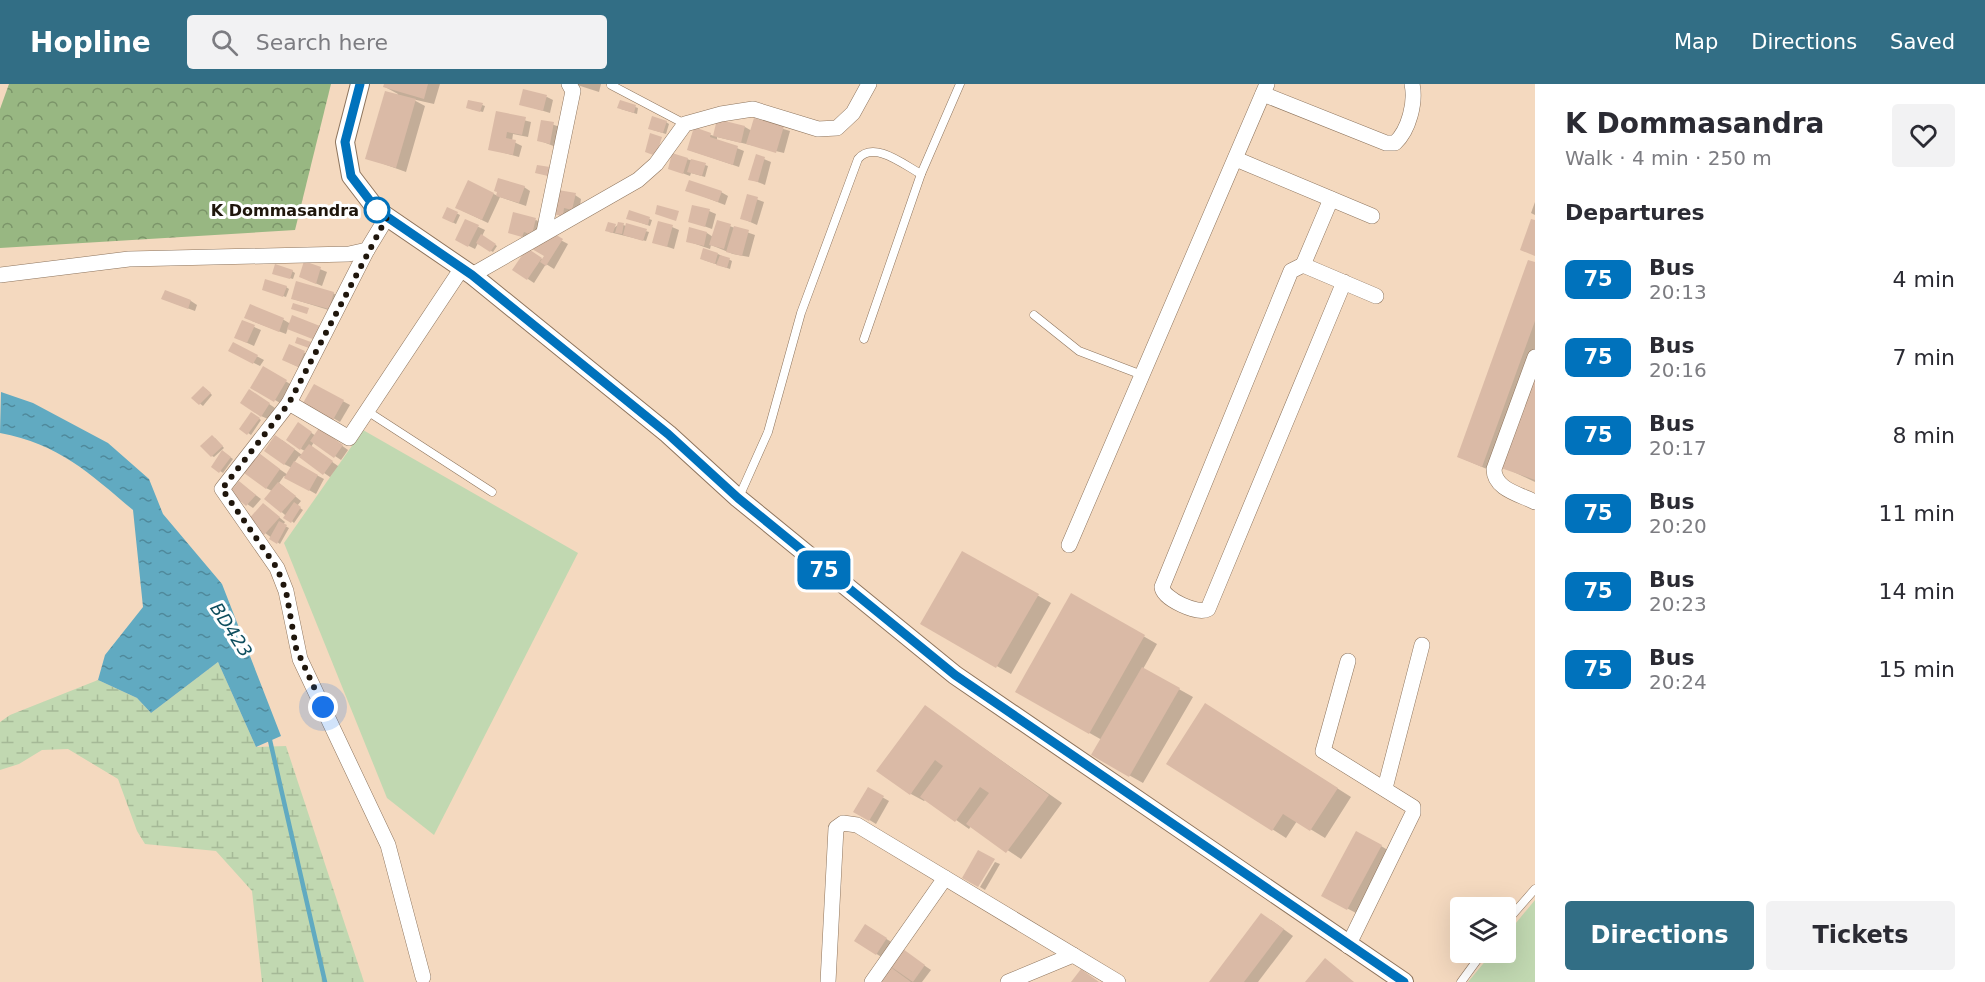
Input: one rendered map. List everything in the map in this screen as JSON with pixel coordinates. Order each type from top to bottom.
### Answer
[{"type":"street","points":[[360,84],[345,142],[351,176],[377,210],[467,272],[668,434],[738,498],[955,675],[1348,946],[1404,982]]},
{"type":"street","points":[[544,232],[573,91],[569,84]]},
{"type":"street","points":[[289,403],[349,438],[467,272],[638,180],[656,164],[685,124],[721,114],[753,109],[818,129],[837,128],[853,113],[869,84]]},
{"type":"street","points":[[1069,545],[1265,89],[1386,143],[1395,143],[1406,124],[1415,98],[1412,84]]},
{"type":"street","points":[[1236,159],[1372,216]]},
{"type":"street","points":[[1330,199],[1303,265],[1291,271],[1161,587],[1167,597],[1200,612],[1208,609],[1344,282]]},
{"type":"street","points":[[387,217],[367,250],[289,403],[222,489],[277,568],[286,591],[300,659],[388,845],[423,977]]},
{"type":"street","points":[[0,275],[129,260],[350,254],[367,250]]},
{"type":"street","points":[[1303,265],[1376,296]]},
{"type":"street","points":[[1535,357],[1494,469],[1494,477],[1500,485],[1535,502]]},
{"type":"street","points":[[1385,788],[1422,645]]},
{"type":"street","points":[[1348,661],[1323,751],[1413,807],[1413,813],[1348,946]]},
{"type":"street","points":[[828,982],[836,828],[850,823],[857,825],[1118,982]]},
{"type":"street","points":[[872,982],[945,878]]},
{"type":"street","points":[[1008,982],[1072,955]]},
{"type":"lane","points":[[864,339],[921,174],[960,84]]},
{"type":"lane","points":[[611,85],[685,124]]},
{"type":"lane","points":[[738,498],[768,432],[801,313],[858,159],[866,152],[876,151],[921,174]]},
{"type":"lane","points":[[1034,315],[1079,351],[1142,375]]},
{"type":"lane","points":[[367,411],[492,492]]},
{"type":"lane","points":[[1516,911],[1535,890]]},
{"type":"lane","points":[[1461,982],[1475,963]]},
{"type":"green space","points":[[9,84],[331,84],[295,230],[0,248],[0,109]]},
{"type":"green space","points":[[363,430],[578,553],[434,835],[387,798],[284,543]]},
{"type":"green space","points":[[218,662],[256,747],[286,746],[364,982],[262,982],[252,891],[216,851],[145,844],[137,831],[118,779],[68,749],[42,750],[19,764],[0,770],[0,722],[10,715],[98,680],[137,698],[151,713]]},
{"type":"green space","points":[[1535,900],[1535,982],[1468,982],[1484,963],[1516,963],[1516,923]]},
{"type":"water","points":[[1,392],[33,403],[108,443],[149,479],[163,514],[222,584],[281,736],[256,747],[218,662],[151,713],[137,698],[98,680],[105,655],[143,607],[133,510],[87,472],[56,452],[39,444],[0,433]]},
{"type":"building","points":[[384,84],[428,84],[424,99],[383,87]]},
{"type":"building","points":[[523,89],[547,95],[543,111],[519,105]]},
{"type":"building","points":[[385,91],[416,99],[396,168],[365,159]]},
{"type":"building","points":[[468,100],[483,103],[480,112],[466,108]]},
{"type":"building","points":[[620,100],[636,105],[634,113],[617,108]]},
{"type":"building","points":[[496,111],[526,117],[522,135],[507,132],[506,138],[516,140],[513,155],[488,150]]},
{"type":"building","points":[[652,116],[667,121],[663,133],[648,129]]},
{"type":"building","points":[[754,118],[784,126],[776,153],[746,144]]},
{"type":"building","points":[[717,119],[745,126],[741,143],[713,136]]},
{"type":"building","points":[[541,120],[554,122],[550,144],[537,141]]},
{"type":"building","points":[[694,127],[711,133],[710,137],[738,146],[733,165],[687,150]]},
{"type":"building","points":[[650,133],[662,137],[656,156],[645,152]]},
{"type":"building","points":[[672,153],[688,158],[683,174],[668,169]]},
{"type":"building","points":[[756,154],[765,157],[758,182],[748,180]]},
{"type":"building","points":[[691,159],[706,163],[702,176],[687,172]]},
{"type":"building","points":[[537,165],[550,167],[548,176],[535,173]]},
{"type":"building","points":[[498,178],[525,186],[519,203],[496,196],[497,192],[494,191]]},
{"type":"building","points":[[468,180],[494,193],[482,220],[455,208]]},
{"type":"building","points":[[689,180],[722,191],[718,202],[685,191]]},
{"type":"building","points":[[558,190],[576,193],[572,210],[564,208],[563,216],[553,214]]},
{"type":"building","points":[[747,194],[758,197],[751,222],[740,219]]},
{"type":"building","points":[[657,205],[679,211],[676,221],[655,214]]},
{"type":"building","points":[[692,205],[710,209],[705,227],[688,222]]},
{"type":"building","points":[[447,207],[458,212],[453,223],[442,218]]},
{"type":"building","points":[[629,210],[650,217],[648,225],[626,219]]},
{"type":"building","points":[[513,212],[536,218],[532,235],[524,232],[522,237],[508,233]]},
{"type":"building","points":[[465,219],[479,225],[468,247],[455,240]]},
{"type":"building","points":[[1531,219],[1535,220],[1535,256],[1520,250]]},
{"type":"building","points":[[717,220],[731,224],[724,249],[709,245]]},
{"type":"building","points":[[658,221],[673,225],[667,247],[652,243]]},
{"type":"building","points":[[608,222],[616,224],[613,233],[605,231]]},
{"type":"building","points":[[618,222],[624,223],[622,234],[615,233]]},
{"type":"building","points":[[626,223],[647,229],[643,241],[623,235]]},
{"type":"building","points":[[734,226],[749,230],[742,256],[726,252]]},
{"type":"building","points":[[689,227],[707,232],[704,246],[686,242]]},
{"type":"building","points":[[553,233],[563,239],[546,266],[540,262],[544,256],[532,249],[539,238],[545,242]]},
{"type":"building","points":[[481,234],[496,244],[490,252],[476,243]]},
{"type":"building","points":[[527,248],[542,258],[527,280],[512,270]]},
{"type":"building","points":[[703,248],[718,253],[715,264],[700,259]]},
{"type":"building","points":[[720,255],[730,258],[727,268],[716,265]]},
{"type":"building","points":[[1528,260],[1535,262],[1535,321],[1482,467],[1457,457]]},
{"type":"building","points":[[304,261],[321,267],[316,284],[299,277]]},
{"type":"building","points":[[275,264],[293,270],[290,279],[272,274]]},
{"type":"building","points":[[265,279],[287,286],[283,297],[262,290]]},
{"type":"building","points":[[296,281],[334,292],[329,309],[291,299]]},
{"type":"building","points":[[165,290],[191,300],[188,309],[161,299]]},
{"type":"building","points":[[293,303],[309,308],[307,314],[291,309]]},
{"type":"building","points":[[250,304],[284,318],[279,332],[244,318]]},
{"type":"building","points":[[292,315],[320,326],[315,340],[287,329]]},
{"type":"building","points":[[242,320],[255,325],[247,343],[234,338]]},
{"type":"building","points":[[297,337],[311,342],[309,348],[295,343]]},
{"type":"building","points":[[233,342],[258,355],[253,364],[228,351]]},
{"type":"building","points":[[289,344],[305,351],[298,367],[282,360]]},
{"type":"building","points":[[263,366],[287,380],[274,402],[250,388]]},
{"type":"building","points":[[1535,374],[1535,480],[1501,468]]},
{"type":"building","points":[[314,384],[344,400],[333,420],[303,403]]},
{"type":"building","points":[[203,386],[211,393],[199,405],[191,398]]},
{"type":"building","points":[[249,389],[270,403],[261,417],[240,403]]},
{"type":"building","points":[[251,412],[260,418],[247,435],[239,429]]},
{"type":"building","points":[[298,422],[312,432],[300,450],[286,440]]},
{"type":"building","points":[[319,428],[343,445],[334,458],[310,441]]},
{"type":"building","points":[[212,435],[223,446],[211,457],[200,446]]},
{"type":"building","points":[[275,435],[295,449],[284,465],[264,451]]},
{"type":"building","points":[[309,444],[333,461],[323,475],[299,457]]},
{"type":"building","points":[[222,450],[231,457],[219,473],[211,467]]},
{"type":"building","points":[[259,453],[280,469],[266,489],[244,473]]},
{"type":"building","points":[[294,461],[318,475],[309,491],[284,478]]},
{"type":"building","points":[[239,481],[256,495],[246,506],[230,492]]},
{"type":"building","points":[[278,482],[296,496],[281,513],[264,499]]},
{"type":"building","points":[[294,502],[301,507],[291,523],[283,518]]},
{"type":"building","points":[[263,503],[280,517],[264,535],[247,521]]},
{"type":"building","points":[[279,521],[287,525],[277,544],[269,539]]},
{"type":"building","points":[[962,551],[1039,594],[996,668],[920,624]]},
{"type":"building","points":[[1071,593],[1145,635],[1089,734],[1015,692]]},
{"type":"building","points":[[1142,667],[1180,688],[1129,777],[1091,755]]},
{"type":"building","points":[[1205,703],[1338,788],[1310,831],[1283,814],[1272,831],[1166,764]]},
{"type":"building","points":[[925,705],[1049,795],[1006,853],[966,824],[989,793],[980,787],[955,822],[920,797],[943,766],[935,760],[910,795],[876,771]]},
{"type":"building","points":[[868,787],[884,796],[869,821],[853,812]]},
{"type":"building","points":[[1356,831],[1382,845],[1347,910],[1321,896]]},
{"type":"building","points":[[978,850],[995,859],[978,887],[962,878]]},
{"type":"building","points":[[1261,913],[1284,929],[1244,982],[1209,982]]},
{"type":"building","points":[[865,924],[887,938],[876,955],[854,941]]},
{"type":"building","points":[[903,949],[925,965],[913,982],[890,966]]},
{"type":"building","points":[[1325,958],[1354,982],[1305,982]]},
{"type":"building","points":[[889,966],[911,982],[878,982]]},
{"type":"building","points":[[1081,969],[1099,982],[1071,982]]},
{"type":"waterway","name":"BD423","points":[[269,736],[325,982]]},
{"type":"bus line","name":"75","points":[[360,84],[345,142],[351,176],[377,210],[472,275],[668,434],[738,498],[955,675],[1348,946],[1404,982]]},
{"type":"place","name":"K Dommasandra","points":[[377,210]]},
{"type":"route","points":[[323,707],[296,648],[286,591],[277,568],[222,489],[289,403],[367,250],[387,217],[377,210]]}]
